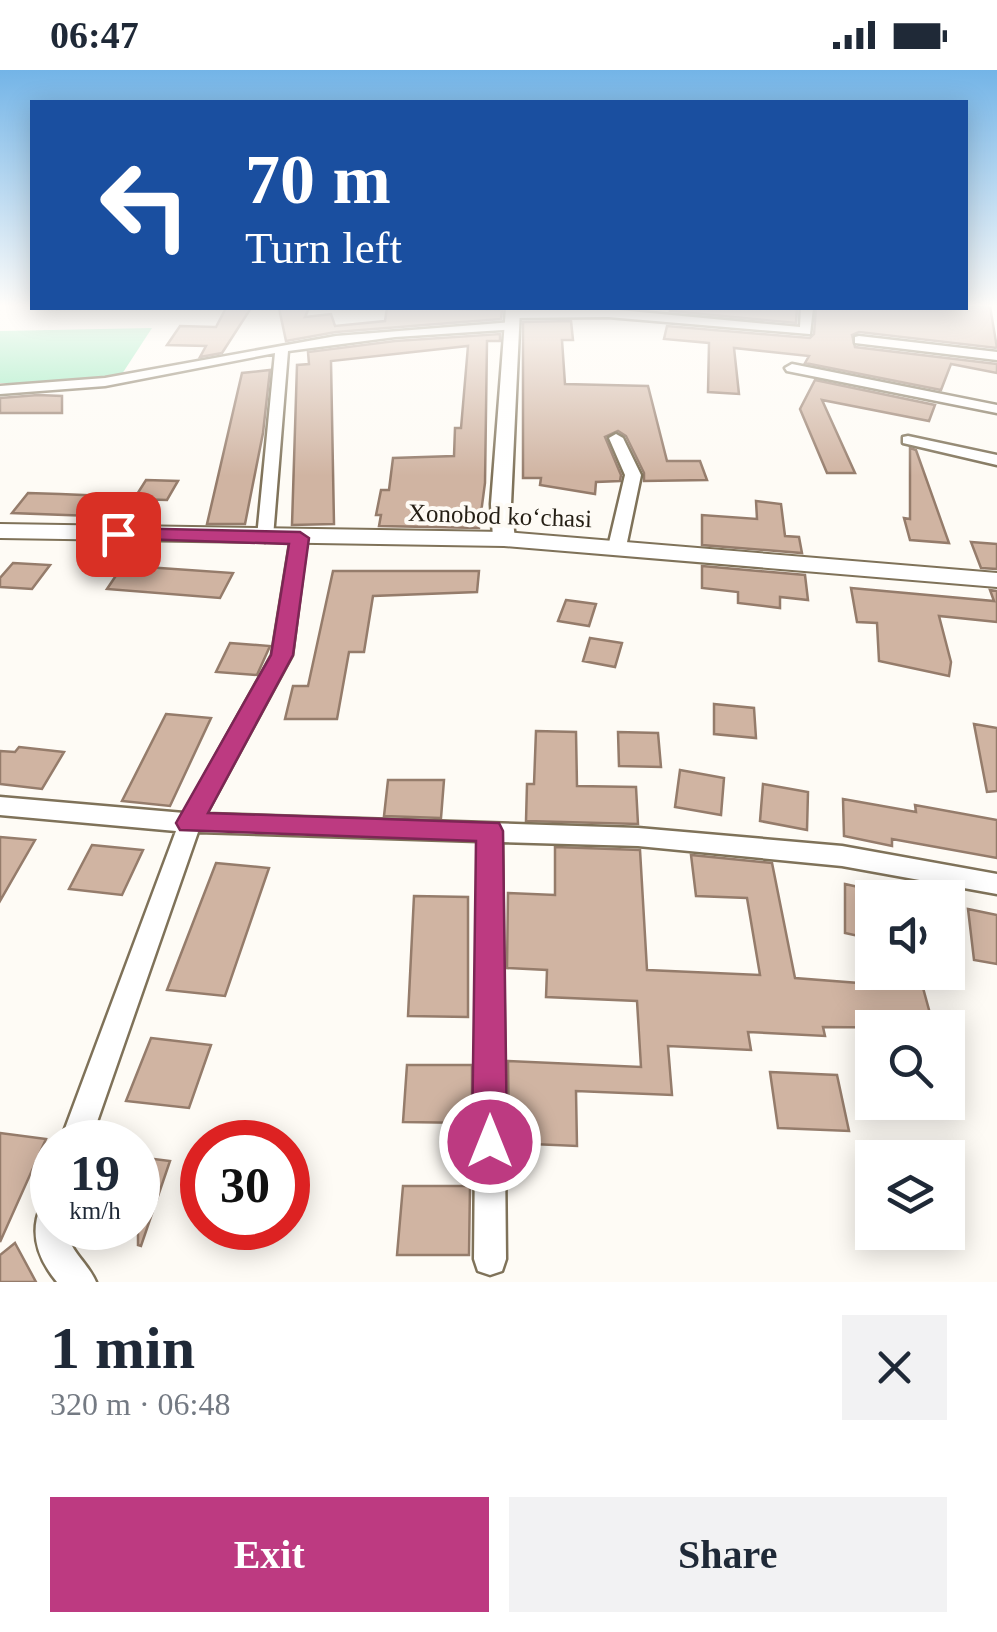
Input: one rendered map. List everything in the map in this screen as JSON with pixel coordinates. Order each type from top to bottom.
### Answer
[{"type":"main road","name":"Xonobod koʻchasi","points":[[0,531],[504,539],[997,580]]},
{"type":"street","points":[[0,390],[36,390],[164,374],[216,363]]},
{"type":"street","points":[[265,537],[281,363]]},
{"type":"street","points":[[504,539],[501,504],[510,363]]},
{"type":"street","points":[[792,368],[997,409]]},
{"type":"street","points":[[616,438],[633,475],[617,546]]},
{"type":"street","points":[[908,440],[997,460]]},
{"type":"street","points":[[83,1120],[190,823],[282,655],[300,538]]},
{"type":"street","points":[[0,806],[190,823],[638,837],[842,856],[997,884]]},
{"type":"street","points":[[490,831],[490,1258]]},
{"type":"street","points":[[54,1250],[56,1258],[79,1282]]},
{"type":"green space","points":[[0,363],[129,363],[122,374],[65,383],[0,383]]},
{"type":"building","points":[[331,363],[334,524],[292,525],[297,365]]},
{"type":"building","points":[[467,363],[487,363],[485,483],[479,528],[379,526],[381,515],[376,515],[381,490],[389,490],[393,458],[454,456],[455,428],[461,428]]},
{"type":"building","points":[[523,363],[564,363],[565,384],[648,386],[667,461],[700,461],[707,480],[644,481],[626,436],[618,431],[605,437],[620,481],[596,482],[595,494],[540,485],[541,478],[523,478]]},
{"type":"building","points":[[709,363],[736,363],[739,394],[708,392]]},
{"type":"building","points":[[805,363],[985,363],[997,364],[997,373],[951,364],[941,390]]},
{"type":"building","points":[[270,370],[263,433],[245,524],[207,524],[242,373]]},
{"type":"building","points":[[815,380],[935,405],[929,421],[822,400],[855,473],[827,473],[800,409]]},
{"type":"building","points":[[62,396],[62,413],[0,413],[0,398]]},
{"type":"building","points":[[910,448],[916,450],[949,543],[910,540],[904,518],[910,519]]},
{"type":"building","points":[[146,480],[178,481],[167,500],[134,499]]},
{"type":"building","points":[[28,493],[105,496],[92,516],[12,513]]},
{"type":"building","points":[[756,501],[781,504],[785,536],[799,537],[802,553],[702,545],[702,515],[757,519]]},
{"type":"building","points":[[971,542],[997,544],[997,569],[981,568]]},
{"type":"building","points":[[13,563],[50,565],[32,589],[0,587],[0,578]]},
{"type":"building","points":[[123,565],[233,573],[220,598],[107,589]]},
{"type":"building","points":[[702,566],[805,575],[808,600],[780,597],[780,608],[738,603],[738,592],[702,588]]},
{"type":"building","points":[[333,571],[479,571],[477,592],[373,596],[364,652],[349,652],[337,719],[285,719],[293,686],[308,686]]},
{"type":"building","points":[[851,588],[994,601],[990,590],[997,591],[997,622],[939,616],[951,662],[949,676],[879,661],[877,623],[857,622]]},
{"type":"building","points":[[566,600],[596,604],[589,626],[558,621]]},
{"type":"building","points":[[590,638],[622,643],[615,667],[583,661]]},
{"type":"building","points":[[230,643],[270,646],[257,675],[216,672]]},
{"type":"building","points":[[714,704],[754,708],[756,738],[714,734]]},
{"type":"building","points":[[166,714],[211,718],[170,806],[122,801]]},
{"type":"building","points":[[974,724],[997,728],[997,791],[987,792]]},
{"type":"building","points":[[536,731],[576,732],[577,786],[636,787],[638,824],[526,821],[527,784],[534,784]]},
{"type":"building","points":[[618,732],[658,733],[661,767],[619,766]]},
{"type":"building","points":[[19,747],[64,752],[42,789],[0,784],[0,751],[15,752]]},
{"type":"building","points":[[680,770],[724,778],[721,815],[675,807]]},
{"type":"building","points":[[388,780],[444,780],[441,818],[384,816]]},
{"type":"building","points":[[763,784],[808,792],[807,830],[760,821]]},
{"type":"building","points":[[843,799],[916,812],[915,805],[997,820],[997,858],[892,839],[892,846],[844,836]]},
{"type":"building","points":[[0,837],[35,840],[0,901]]},
{"type":"building","points":[[92,845],[143,850],[122,895],[69,889]]},
{"type":"building","points":[[555,847],[640,850],[647,970],[760,975],[747,898],[696,896],[691,855],[772,863],[795,978],[855,983],[855,990],[924,990],[929,1010],[855,1010],[855,1027],[823,1027],[825,1036],[748,1032],[751,1050],[668,1046],[672,1095],[576,1091],[577,1146],[509,1143],[508,1061],[641,1067],[637,1001],[546,997],[547,970],[507,968],[508,893],[555,895]]},
{"type":"building","points":[[216,863],[269,868],[225,996],[167,990]]},
{"type":"building","points":[[845,884],[855,886],[855,935],[845,933]]},
{"type":"building","points":[[414,896],[468,897],[468,1017],[408,1016]]},
{"type":"building","points":[[968,909],[997,915],[997,964],[974,960]]},
{"type":"building","points":[[151,1038],[211,1045],[189,1108],[126,1101]]},
{"type":"building","points":[[407,1065],[472,1065],[472,1123],[403,1122]]},
{"type":"building","points":[[770,1072],[837,1075],[849,1131],[778,1128]]},
{"type":"building","points":[[0,1133],[30,1137],[30,1175],[0,1242]]},
{"type":"building","points":[[160,1160],[170,1161],[160,1190]]},
{"type":"building","points":[[403,1186],[470,1186],[469,1255],[397,1255]]},
{"type":"building","points":[[15,1243],[36,1282],[0,1282],[0,1255]]},
{"type":"route","points":[[118,534],[300,538],[282,655],[190,823],[490,831],[490,1142]]}]
